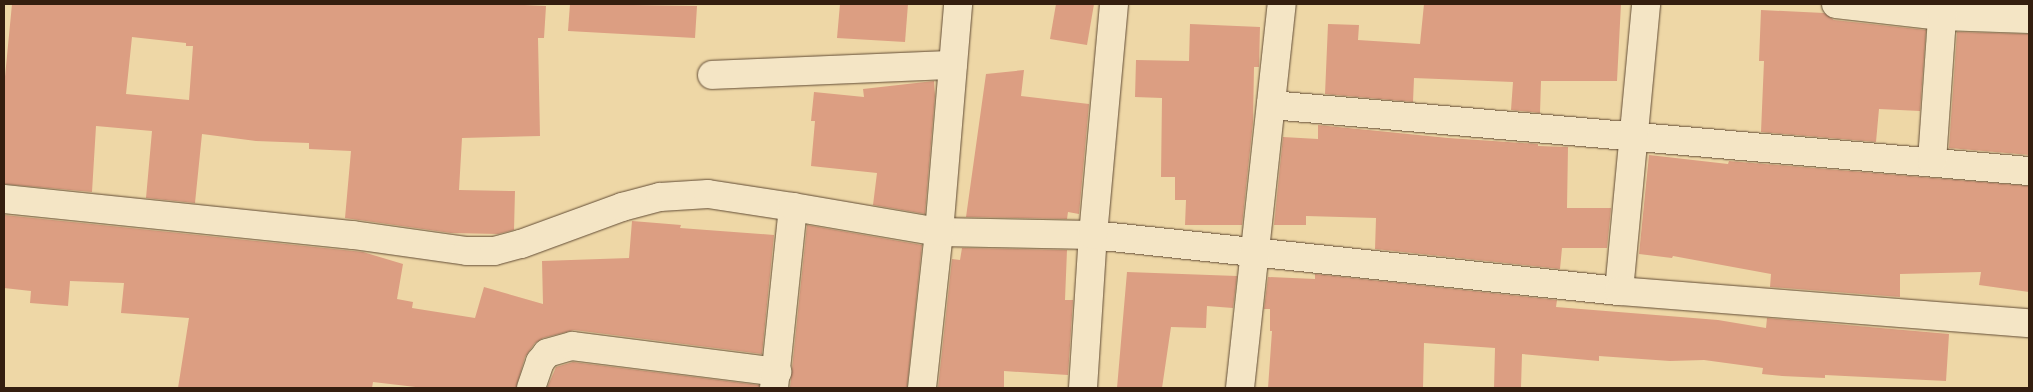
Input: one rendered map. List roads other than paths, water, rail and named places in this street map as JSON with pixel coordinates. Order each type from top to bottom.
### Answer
[{"type":"street","points":[[922,388],[939,232],[958,4]]},
{"type":"street","points":[[1083,388],[1093,235],[1114,4]]},
{"type":"street","points":[[1240,388],[1282,4]]},
{"type":"street","points":[[1619,291],[1646,4]]},
{"type":"street","points":[[1836,4],[1942,10],[2029,20]]},
{"type":"street","points":[[1932,161],[1942,10]]},
{"type":"street","points":[[712,75],[953,65]]},
{"type":"street","points":[[1271,105],[1932,161],[2029,171]]},
{"type":"street","points":[[4,199],[353,235],[467,251],[494,251],[521,244],[622,207],[660,198],[708,194],[939,232],[1093,235],[1619,291],[2029,323]]},
{"type":"street","points":[[531,388],[540,362],[547,353],[572,346],[776,380],[793,207]]}]
